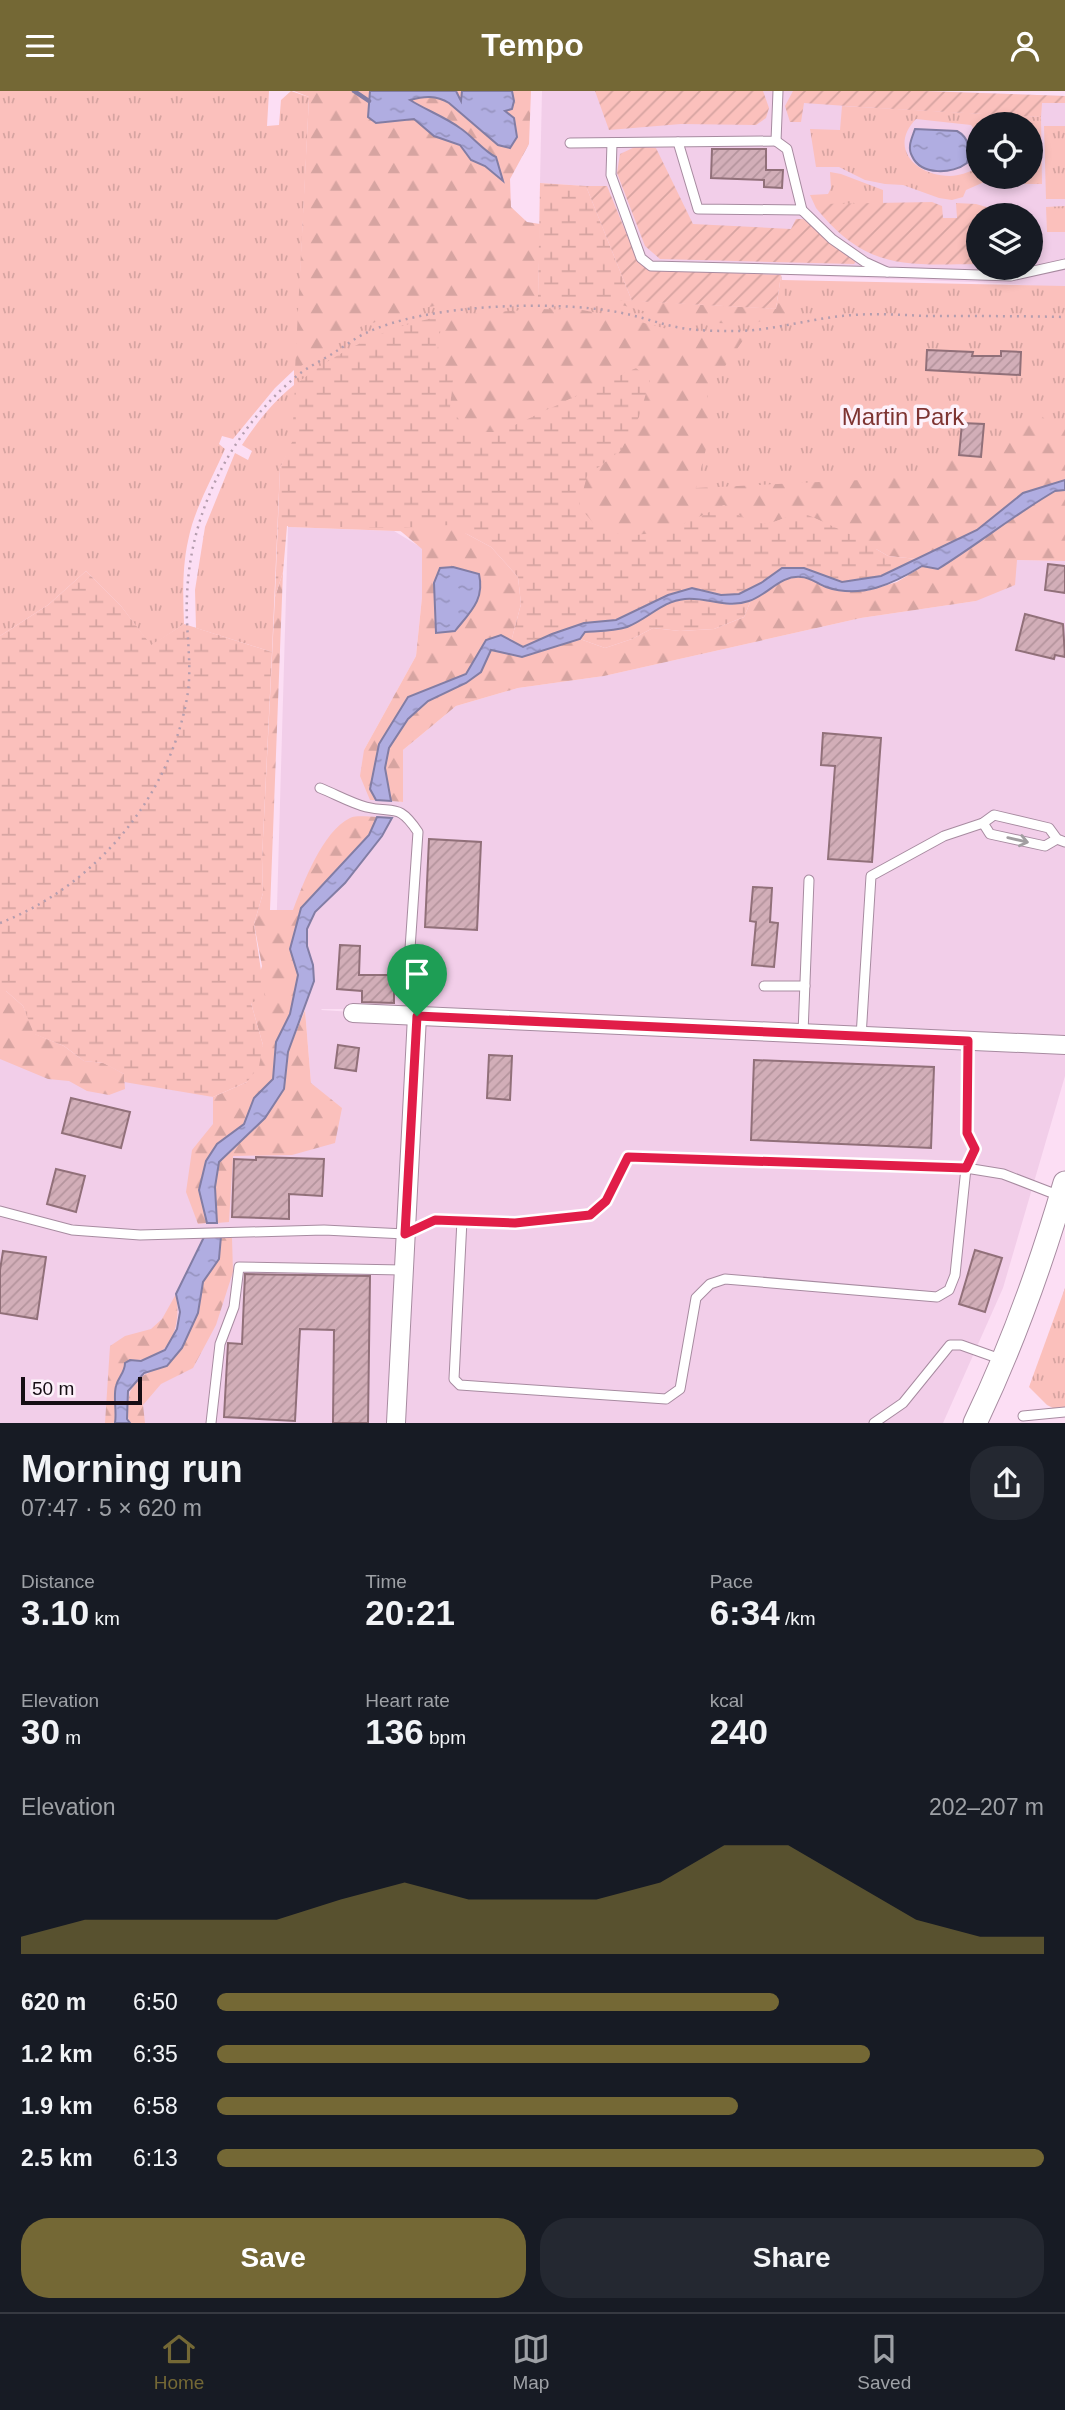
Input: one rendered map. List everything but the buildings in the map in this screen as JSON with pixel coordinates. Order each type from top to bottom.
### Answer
[{"type":"main road","points":[[975,1423],[1041,1264],[1064,1193]]},
{"type":"street","points":[[352,1013],[1065,1045]]},
{"type":"street","points":[[396,1423],[417,1016]]},
{"type":"lane","points":[[776,141],[778,91]]},
{"type":"lane","points":[[570,143],[776,141],[788,149],[802,210],[832,239],[865,262],[887,272]]},
{"type":"lane","points":[[678,142],[698,209],[802,210]]},
{"type":"lane","points":[[612,143],[611,175],[641,258],[651,266],[1011,276],[1065,264]]},
{"type":"lane","points":[[320,788],[367,807],[394,809],[410,820],[418,832],[408,978],[418,999],[417,1016]]},
{"type":"lane","points":[[861,1037],[871,876],[944,836],[983,823],[994,815],[1049,828],[1061,840],[1045,846],[1033,844],[990,834],[983,823]]},
{"type":"lane","points":[[803,1033],[810,880]]},
{"type":"lane","points":[[764,986],[805,986]]},
{"type":"lane","points":[[462,1220],[454,1379],[460,1385],[666,1399],[680,1389],[696,1298],[710,1284],[725,1279],[937,1297],[949,1290],[955,1275],[966,1168],[975,1149],[967,1133],[968,1041]]},
{"type":"lane","points":[[0,1211],[72,1230],[140,1235],[324,1230],[405,1234],[435,1220],[515,1223],[590,1215],[606,1201],[628,1157],[966,1168],[1003,1174],[1064,1193]]},
{"type":"lane","points":[[211,1423],[220,1344],[234,1307],[239,1267],[403,1270]]},
{"type":"lane","points":[[874,1423],[903,1403],[950,1345],[961,1345],[1003,1360]]},
{"type":"lane","points":[[1023,1416],[1065,1412]]},
{"type":"path","points":[[0,923],[47,900],[95,864],[124,834],[148,797],[170,754],[187,697],[190,646],[187,597],[195,533],[210,490],[233,449],[265,407],[299,374],[366,333],[402,321],[448,311],[556,305],[616,312],[687,329],[741,331],[853,315],[1065,317]]},
{"type":"shaded area","points":[[542,91],[921,91],[1065,96],[1065,289],[999,283],[782,275],[632,301],[586,186],[540,183]]},
{"type":"shaded area","points":[[288,527],[394,531],[422,548],[422,597],[416,656],[364,750],[370,799],[402,802],[403,750],[456,706],[518,688],[604,676],[861,618],[976,601],[1017,560],[1065,561],[1065,1076],[1003,1288],[943,1423],[0,1423],[0,1034],[213,1097],[252,1147],[311,1083],[305,1010],[274,1010]],"holes":[[[498,1009],[417,1016],[321,1010]]]},
{"type":"green space","name":"Martin Park","points":[[0,91],[269,91],[267,126],[279,125],[281,100],[291,91],[309,97],[300,281],[776,309],[782,280],[1065,286],[1065,556],[288,527],[292,445],[280,468],[272,652],[196,628],[195,590],[205,527],[235,453],[248,460],[252,451],[242,445],[279,398],[294,385],[294,370],[275,388],[233,439],[222,436],[219,444],[225,449],[199,506],[188,541],[184,572],[184,624],[151,646],[121,606],[86,571],[48,605],[0,636]]},
{"type":"green space","points":[[294,91],[531,91],[529,144],[510,179],[511,207],[527,222],[540,224],[538,298],[461,301],[413,310],[360,327],[295,370],[309,97]]},
{"type":"green space","points":[[595,91],[763,91],[769,108],[766,118],[756,125],[681,124],[609,130]]},
{"type":"green space","points":[[793,91],[921,91],[1065,96],[1065,103],[1042,103],[1041,112],[966,113],[804,103],[801,122],[790,122],[785,106]]},
{"type":"green space","points":[[842,106],[966,113],[966,124],[916,119],[908,130],[905,150],[917,166],[926,171],[950,176],[966,173],[966,189],[968,189],[963,197],[952,200],[903,185],[865,180],[839,167],[816,167],[810,129],[840,130]]},
{"type":"green space","points":[[1044,126],[1065,126],[1065,199],[1046,199]]},
{"type":"green space","points":[[637,146],[656,148],[693,224],[791,229],[796,219],[803,219],[857,260],[854,264],[660,259],[645,246],[617,173],[620,154]]},
{"type":"green space","points":[[830,172],[883,190],[883,203],[816,208],[810,195],[828,194],[831,188]]},
{"type":"green space","points":[[540,183],[586,186],[632,301],[538,298]]},
{"type":"green space","points":[[586,186],[607,186],[638,262],[652,270],[781,275],[776,309],[632,301]]},
{"type":"green space","points":[[932,202],[942,206],[943,218],[957,218],[956,203],[966,204],[966,264],[908,263],[888,260],[870,253],[852,243],[835,228],[816,208],[820,204]]},
{"type":"green space","points":[[1065,206],[1065,232],[1047,232],[1046,207]]},
{"type":"green space","points":[[781,275],[785,298],[799,305],[800,315],[743,323],[699,322],[594,299],[776,309]]},
{"type":"green space","points":[[537,309],[582,310],[675,331],[746,336],[707,392],[710,433],[696,488],[882,479],[920,472],[947,460],[985,455],[1002,447],[1021,418],[1039,413],[1053,428],[1065,428],[1065,480],[1023,493],[977,530],[917,559],[888,556],[854,536],[799,511],[777,521],[760,523],[744,518],[724,505],[680,525],[649,534],[618,534],[602,529],[578,506],[587,475],[621,450],[635,368],[500,432],[468,432],[450,407],[453,379],[436,356],[443,316]]},
{"type":"green space","points":[[443,316],[436,356],[453,379],[450,407],[468,432],[500,432],[636,368],[650,380],[639,417],[621,450],[587,476],[579,506],[602,529],[618,534],[649,534],[680,525],[724,505],[744,518],[760,523],[777,521],[799,511],[854,536],[888,556],[917,559],[881,576],[842,582],[804,568],[782,568],[761,583],[738,594],[721,595],[692,588],[668,595],[615,621],[552,634],[522,647],[511,642],[521,604],[518,577],[491,547],[450,525],[397,528],[287,526],[283,572],[275,597],[280,468],[292,442],[295,385],[364,341],[402,326]]},
{"type":"green space","points":[[1065,490],[1065,561],[1017,560],[1015,585],[976,601],[861,618],[604,676],[518,688],[456,706],[403,750],[403,802],[391,801],[385,768],[389,748],[409,719],[428,701],[466,683],[491,650],[522,657],[580,639],[605,648],[653,628],[680,631],[714,629],[744,617],[751,600],[785,579],[803,576],[828,588],[867,591],[897,582],[923,566],[939,569],[1040,500],[1055,491]]},
{"type":"green space","points":[[450,525],[491,547],[518,577],[521,604],[511,642],[501,635],[486,640],[466,674],[408,697],[397,717],[370,789],[376,800],[370,800],[360,776],[364,750],[416,656],[422,597],[422,549],[397,528]]},
{"type":"green space","points":[[86,571],[121,606],[151,645],[184,624],[272,652],[262,858],[263,893],[254,924],[265,997],[251,1003],[263,1045],[259,1066],[247,1082],[213,1097],[124,1082],[124,1074],[103,1063],[84,1061],[64,1046],[34,1034],[23,1006],[6,991],[0,991],[0,636],[48,605]]},
{"type":"green space","points":[[283,572],[270,910],[293,910],[315,859],[340,825],[353,817],[377,817],[369,835],[301,908],[290,948],[298,974],[290,1014],[276,1042],[273,1079],[254,1098],[244,1124],[217,1144],[199,1190],[207,1223],[198,1224],[186,1192],[192,1150],[213,1124],[213,1097],[247,1082],[263,1045],[251,1003],[262,966],[254,924],[263,893],[262,858],[275,597]]},
{"type":"green space","points":[[702,599],[731,605],[751,600],[744,617],[714,629],[680,631],[653,628],[605,648],[580,639],[585,632],[629,626],[669,602]]},
{"type":"green space","points":[[0,991],[6,991],[23,1006],[35,1034],[64,1046],[84,1061],[104,1063],[124,1074],[125,1089],[109,1095],[87,1091],[69,1081],[48,1079],[0,1059]]},
{"type":"green space","points":[[305,1010],[311,1083],[342,1108],[335,1143],[292,1155],[233,1156],[229,1222],[217,1223],[215,1187],[219,1162],[265,1118],[284,1089],[288,1052]]},
{"type":"green space","points":[[221,1236],[232,1238],[233,1272],[216,1325],[193,1368],[161,1384],[143,1405],[145,1423],[130,1423],[128,1406],[131,1389],[144,1375],[167,1366],[198,1313],[203,1282],[219,1259]]},
{"type":"green space","points":[[1065,1288],[1065,1414],[1047,1405],[1029,1387]]},
{"type":"green space","points":[[176,1294],[177,1319],[170,1341],[155,1355],[130,1360],[116,1386],[115,1423],[105,1423],[110,1346],[125,1336],[151,1329],[162,1319]]},
{"type":"water","points":[[370,91],[456,91],[461,101],[462,91],[512,91],[512,109],[505,111],[514,118],[517,137],[510,148],[498,145],[444,100],[430,97],[410,100],[454,124],[496,157],[503,181],[485,166],[471,160],[460,145],[434,136],[414,119],[376,123],[368,117]]},
{"type":"water","points":[[915,129],[957,131],[966,141],[966,164],[946,171],[922,167],[911,153]]},
{"type":"water","points":[[1065,480],[1065,490],[1055,491],[1040,500],[938,569],[922,566],[900,579],[876,588],[839,590],[808,578],[794,577],[780,582],[756,598],[741,603],[677,600],[627,627],[585,632],[580,639],[522,657],[491,650],[481,672],[466,683],[428,701],[408,719],[389,748],[385,768],[391,801],[376,800],[370,789],[379,744],[408,697],[466,674],[486,640],[501,635],[523,647],[584,623],[616,620],[668,595],[692,588],[721,595],[739,594],[782,568],[804,568],[842,582],[881,576],[977,530],[1023,493]]},
{"type":"water","points":[[453,567],[479,574],[480,591],[475,605],[455,631],[436,633],[434,583],[440,568]]},
{"type":"water","points":[[377,817],[392,818],[382,836],[345,883],[315,912],[307,929],[307,946],[313,965],[314,981],[288,1052],[284,1089],[265,1118],[219,1162],[215,1187],[217,1223],[207,1223],[199,1190],[206,1161],[217,1144],[244,1124],[254,1098],[273,1079],[276,1042],[290,1014],[298,975],[290,949],[301,908],[369,835]]},
{"type":"water","points":[[221,1236],[219,1259],[203,1282],[198,1313],[182,1348],[167,1366],[144,1373],[128,1391],[127,1419],[130,1423],[115,1423],[115,1390],[125,1363],[130,1360],[141,1361],[165,1350],[177,1329],[180,1312],[176,1294],[204,1237]]},
{"type":"waterway","points":[[354,91],[369,101]]},
{"type":"route","points":[[417,1016],[968,1041],[967,1133],[975,1149],[966,1168],[628,1157],[606,1201],[590,1215],[515,1223],[435,1220],[405,1234],[417,1016]]}]
